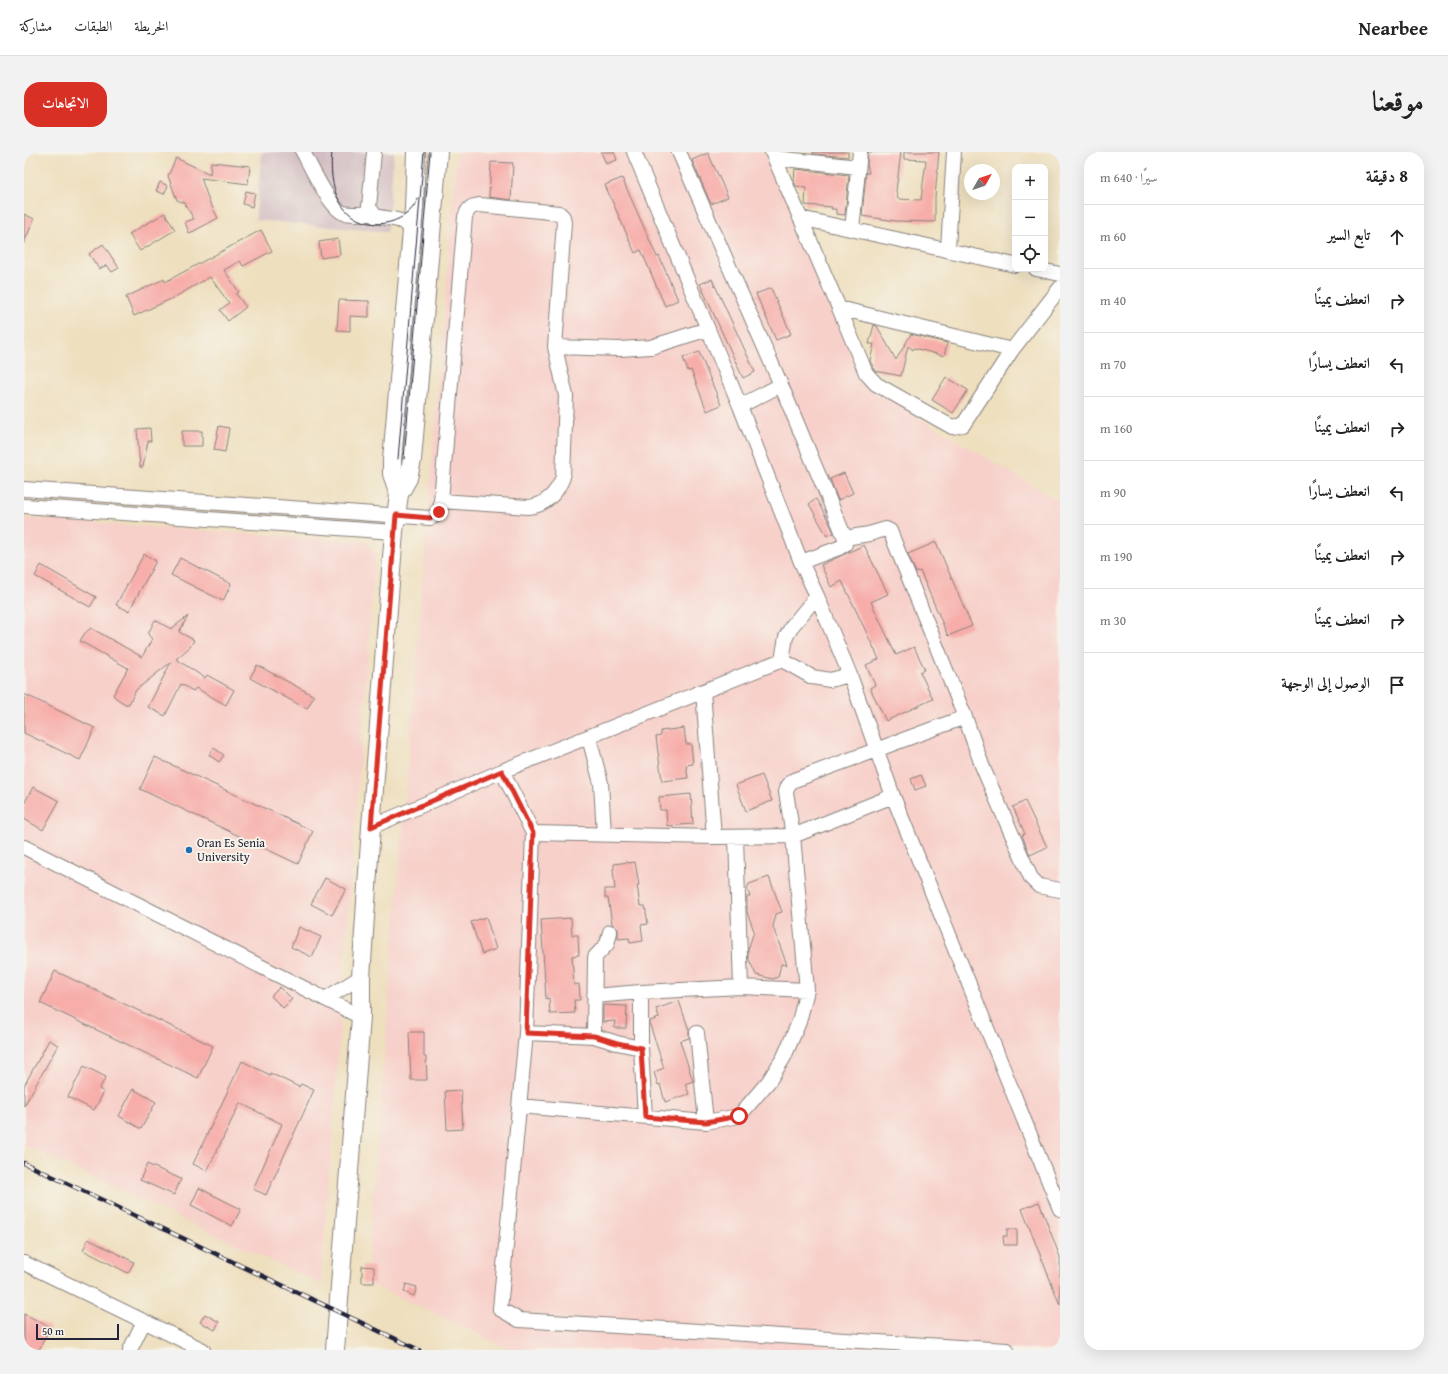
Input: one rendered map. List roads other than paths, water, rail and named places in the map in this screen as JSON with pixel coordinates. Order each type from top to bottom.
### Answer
[{"type":"main road","points":[[399,494],[394,481],[392,460],[414,196],[416,152]]},
{"type":"main road","points":[[335,1350],[360,1017],[361,977],[371,827],[394,532],[399,494],[408,478],[412,460],[438,152]]},
{"type":"street","points":[[303,152],[337,209],[345,213],[372,214],[406,223],[410,228],[411,233]]},
{"type":"street","points":[[372,214],[369,207],[374,152]]},
{"type":"street","points":[[634,152],[740,406],[801,562],[850,675],[894,796],[1060,1209]]},
{"type":"street","points":[[679,152],[781,385],[845,538],[844,544],[839,548],[801,562]]},
{"type":"street","points":[[852,229],[860,152]]},
{"type":"street","points":[[948,249],[954,152]]},
{"type":"street","points":[[773,155],[858,167]]},
{"type":"street","points":[[773,155],[866,373],[876,384],[952,427],[963,425],[1012,350],[1060,288]]},
{"type":"street","points":[[390,218],[400,215],[414,196]]},
{"type":"street","points":[[24,489],[430,518],[435,516],[439,512],[441,501],[464,217],[467,210],[472,206],[480,205],[554,212],[559,214],[563,217],[564,223],[555,347],[566,396],[562,477],[560,485],[544,503],[537,507],[441,501]]},
{"type":"street","points":[[800,218],[948,249],[976,257],[1012,264]]},
{"type":"street","points":[[1048,272],[1060,274]]},
{"type":"street","points":[[839,308],[1012,350]]},
{"type":"street","points":[[555,347],[620,349],[651,347],[708,329]]},
{"type":"street","points":[[740,406],[781,385]]},
{"type":"street","points":[[24,506],[394,532]]},
{"type":"street","points":[[845,538],[869,534],[886,529],[890,532],[965,717],[984,768],[1031,878],[1039,886],[1060,890]]},
{"type":"street","points":[[782,660],[786,637],[792,626],[817,596]]},
{"type":"street","points":[[371,827],[502,771],[589,738],[782,660]]},
{"type":"street","points":[[782,660],[812,677],[830,680],[850,675]]},
{"type":"street","points":[[703,691],[714,837]]},
{"type":"street","points":[[519,1106],[706,1122],[739,1116],[769,1082],[784,1057],[799,1022],[807,990],[793,836],[786,792],[788,786],[792,781],[965,717]]},
{"type":"street","points":[[589,738],[601,783],[604,834]]},
{"type":"street","points":[[502,771],[533,833],[526,1033],[500,1309],[519,1320],[1007,1350]]},
{"type":"street","points":[[533,833],[714,837],[793,836],[894,796]]},
{"type":"street","points":[[736,837],[741,987]]},
{"type":"street","points":[[24,848],[360,1017]]},
{"type":"street","points":[[594,1036],[595,957],[607,944],[610,932]]},
{"type":"street","points":[[325,999],[361,977]]},
{"type":"street","points":[[594,996],[741,987],[807,990]]},
{"type":"street","points":[[641,992],[641,1048],[645,1117]]},
{"type":"street","points":[[526,1033],[594,1036],[641,1048]]},
{"type":"street","points":[[697,1034],[706,1122]]},
{"type":"street","points":[[24,1263],[203,1350]]},
{"type":"street","points":[[130,1350],[144,1321]]},
{"type":"tram line","points":[[332,152],[331,167],[334,189],[340,202],[352,216],[373,224],[394,221],[404,216],[418,199]]},
{"type":"tram line","points":[[398,459],[424,152]]},
{"type":"tram line","points":[[404,459],[430,152]]},
{"type":"railway","points":[[24,1163],[419,1350]]},
{"type":"place","name":"Oran Es Senia University","points":[[189,850]]}]
